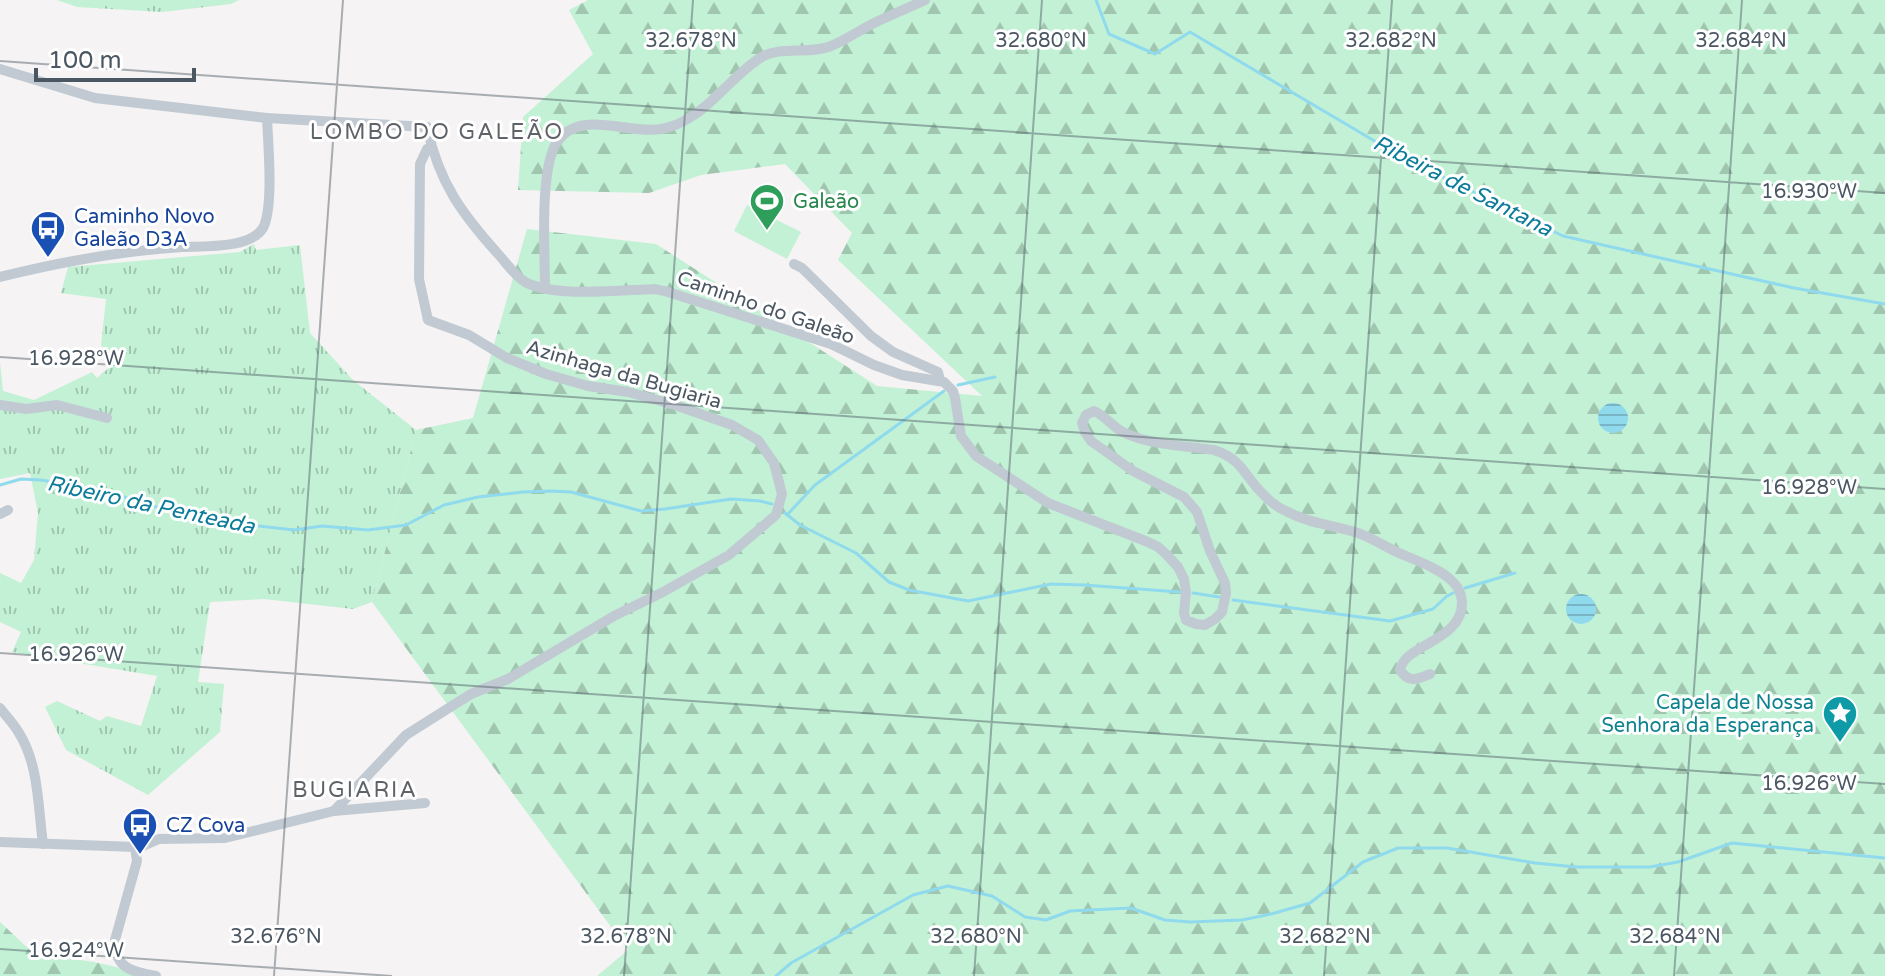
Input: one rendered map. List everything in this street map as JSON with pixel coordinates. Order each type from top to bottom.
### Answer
[{"type":"street","points":[[545,288],[544,216],[549,161],[557,142],[570,130],[588,124],[660,129],[679,123],[714,100],[761,57],[779,51],[829,47],[925,0]]},
{"type":"street","name":"Caminho do Galeão","points":[[0,69],[95,98],[267,118],[427,127],[432,148],[454,200],[526,282],[570,291],[655,289],[668,292],[831,344],[902,375],[940,381],[953,391],[961,436],[976,456],[1048,503],[1158,547],[1178,567],[1184,579],[1184,613],[1186,620],[1196,624],[1205,625],[1222,612],[1226,593],[1225,583],[1197,512],[1184,497],[1133,471],[1091,441],[1082,423],[1086,415],[1094,411],[1116,428],[1138,438],[1226,454],[1234,459],[1263,494],[1286,512],[1304,520],[1357,533],[1453,581],[1462,598],[1461,609],[1452,626],[1401,663],[1400,670],[1410,680],[1430,674]]},
{"type":"street","points":[[0,277],[89,257],[136,250],[235,244],[253,238],[263,228],[267,217],[270,171],[267,118]]},
{"type":"street","name":"Azinhaga da Bugiaria","points":[[334,811],[406,735],[471,694],[508,679],[614,616],[729,555],[778,510],[782,494],[774,463],[758,440],[732,425],[628,392],[588,386],[546,374],[507,358],[469,335],[428,320],[419,279],[420,164],[427,149],[432,148]]},
{"type":"street","name":"Caminho do Galeão","points":[[794,264],[802,268],[871,336],[893,352],[938,372],[940,381]]},
{"type":"street","points":[[0,405],[26,409],[57,405],[107,418]]},
{"type":"street","points":[[0,708],[19,733],[28,752],[43,844]]},
{"type":"street","points":[[0,842],[135,847],[159,839],[225,838],[334,811],[425,803]]},
{"type":"street","points":[[135,847],[137,861],[115,940],[115,953],[134,971],[156,976]]},
{"type":"green space","points":[[57,0],[239,0],[231,4],[162,12],[77,7]]},
{"type":"green space","points":[[588,0],[1885,0],[1885,976],[597,976],[628,950],[372,602],[416,430],[473,418],[527,229],[656,244],[877,386],[982,396],[838,260],[852,233],[785,164],[701,175],[649,193],[518,190],[523,117],[593,54],[569,10]]},
{"type":"green space","name":"Galeão","points":[[747,205],[801,232],[787,259],[734,231]]},
{"type":"green space","points":[[254,244],[256,250],[300,245],[310,333],[353,380],[416,430],[372,602],[353,609],[264,599],[210,602],[198,682],[224,684],[220,732],[148,795],[66,750],[45,707],[57,701],[100,721],[107,716],[141,726],[157,676],[12,652],[21,632],[0,622],[0,573],[21,583],[34,560],[38,513],[30,473],[0,479],[0,362],[3,391],[34,400],[92,372],[97,378],[111,366],[101,345],[106,299],[61,293],[68,267],[240,252]]},
{"type":"green space","points":[[0,922],[33,953],[156,976],[0,976]]},
{"type":"water","points":[[1613,403],[1619,404],[1627,412],[1627,424],[1619,432],[1613,433],[1607,432],[1599,424],[1598,418],[1599,412],[1607,404]]},
{"type":"water","points":[[1581,594],[1587,595],[1595,603],[1595,615],[1587,623],[1581,624],[1575,623],[1567,615],[1566,609],[1567,603],[1575,595]]},
{"type":"waterway","name":"Ribeira de Santana","points":[[1096,0],[1109,34],[1155,54],[1190,32],[1400,156],[1563,236],[1794,288],[1885,304]]},
{"type":"waterway","name":"Ribeiro da Penteada","points":[[958,385],[995,377]]},
{"type":"waterway","name":"Ribeiro da Penteada","points":[[787,515],[815,485],[944,391]]},
{"type":"waterway","name":"Ribeiro da Penteada","points":[[0,485],[21,479],[41,480],[98,489],[176,513],[294,530],[322,526],[368,530],[406,525],[444,505],[523,492],[571,492],[641,511],[731,499],[772,504]]},
{"type":"waterway","name":"Ribeiro da Penteada","points":[[785,513],[800,525],[856,553],[889,582],[909,590],[968,601],[1051,584],[1180,592]]},
{"type":"waterway","name":"Ribeiro da Penteada","points":[[1465,588],[1515,573]]},
{"type":"waterway","name":"Ribeiro da Penteada","points":[[1193,593],[1219,597]]},
{"type":"waterway","name":"Ribeiro da Penteada","points":[[1233,600],[1390,621],[1433,609],[1453,593]]},
{"type":"waterway","name":"Ribeiro da Penteada","points":[[776,976],[791,963],[913,895],[948,886],[992,896],[1025,917],[1046,920],[1070,911],[1131,908],[1165,920],[1190,922],[1242,920],[1310,903],[1363,862],[1398,848],[1447,848],[1576,867],[1650,867],[1678,862],[1732,843],[1885,858]]},
{"type":"place","name":"Galeão","points":[[767,232]]},
{"type":"place","name":"Caminho Novo Galeão D3A","points":[[48,259]]},
{"type":"place","name":"Capela de Nossa Senhora da Esperança","points":[[1840,744]]},
{"type":"place","name":"CZ Cova","points":[[140,856]]},
{"type":"district","name":"LOMBO DO GALEÃO","points":[[437,131]]},
{"type":"district","name":"BUGIARIA","points":[[355,789]]}]
